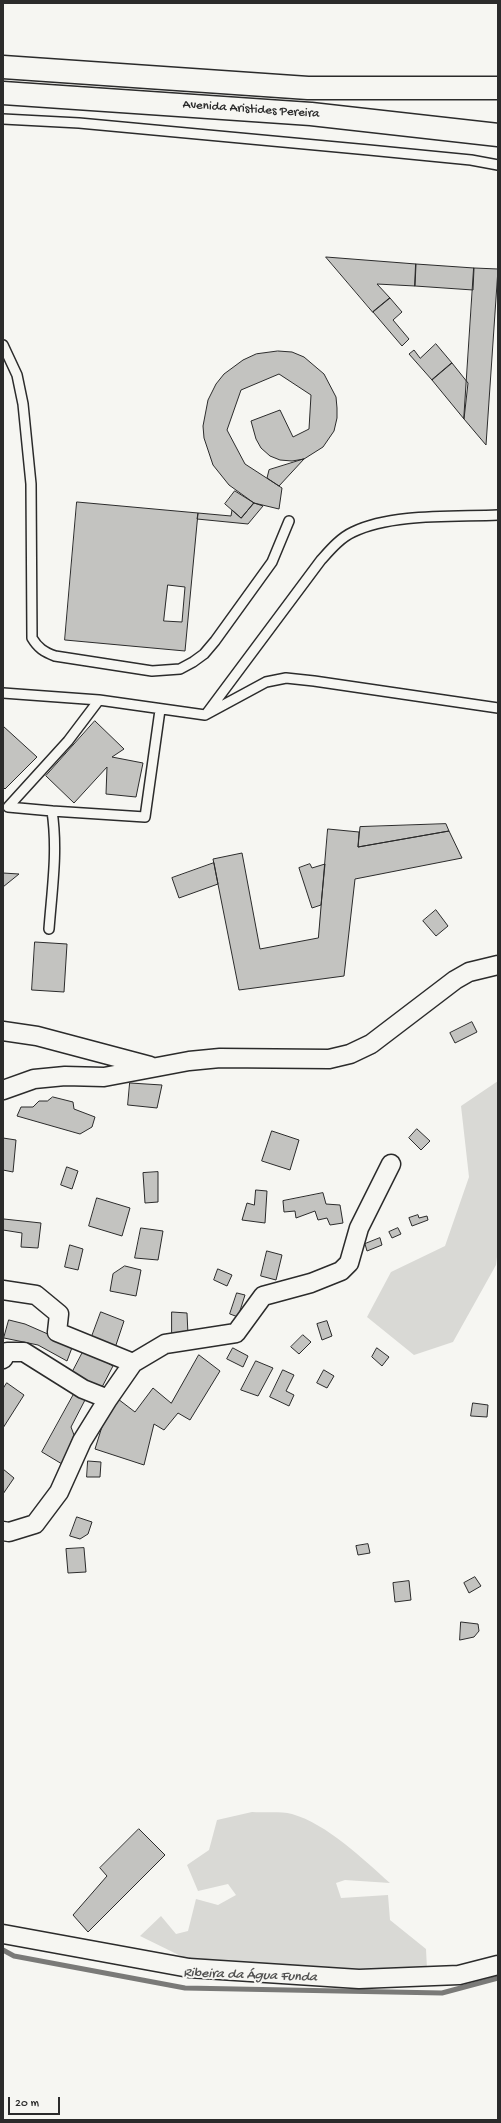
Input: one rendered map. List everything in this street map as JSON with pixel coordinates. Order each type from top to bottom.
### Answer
[{"type":"highway","name":"Avenida Aristides Pereira","points":[[3,67],[308,88],[498,88]]},
{"type":"highway","name":"Avenida Aristides Pereira","points":[[3,93],[311,114],[498,135]]},
{"type":"street","points":[[3,1090],[34,1079],[65,1076],[104,1077],[155,1067],[220,1058],[307,1060],[329,1059],[350,1054],[371,1044],[394,1028],[455,980],[469,972],[498,965]]},
{"type":"street","points":[[3,1031],[37,1036],[155,1067]]},
{"type":"street","points":[[3,1531],[9,1532],[35,1524],[59,1492],[82,1442],[108,1399],[134,1363],[165,1344],[236,1333],[263,1296],[312,1283],[341,1271],[349,1263],[359,1228],[390,1164]]},
{"type":"street","points":[[3,1290],[36,1294],[59,1314],[57,1332],[134,1363]]},
{"type":"street","points":[[3,1359],[7,1352],[24,1352],[83,1389],[108,1399]]},
{"type":"street","points":[[3,1934],[189,1968],[359,1979],[459,1975],[498,1965]]},
{"type":"lane","points":[[3,119],[79,123],[471,160],[498,165]]},
{"type":"lane","points":[[3,345],[17,375],[23,404],[31,484],[32,638],[36,646],[45,653],[55,656],[152,671],[180,669],[193,662],[204,654],[215,641],[272,562],[289,521]]},
{"type":"lane","points":[[205,715],[321,560],[335,545],[352,532],[372,525],[394,520],[498,515]]},
{"type":"lane","points":[[3,693],[99,700],[160,710],[205,715],[266,682],[286,678],[498,708]]},
{"type":"lane","points":[[6,807],[68,741],[99,700]]},
{"type":"lane","points":[[6,807],[52,812],[145,817],[160,710]]},
{"type":"lane","points":[[49,929],[56,835],[52,812]]},
{"type":"shaded area","points":[[498,1081],[498,1249],[496,1265],[453,1342],[414,1355],[367,1317],[391,1272],[445,1246],[469,1177],[461,1106]]},
{"type":"shaded area","points":[[252,1812],[287,1813],[305,1819],[344,1843],[390,1883],[345,1880],[336,1883],[341,1898],[388,1895],[390,1920],[426,1949],[427,1969],[336,1969],[193,1962],[140,1936],[161,1916],[176,1934],[188,1931],[196,1899],[218,1905],[236,1895],[228,1884],[198,1891],[187,1865],[209,1850],[217,1820]]},
{"type":"building","points":[[326,257],[416,264],[415,286],[377,284],[390,298],[373,312]]},
{"type":"building","points":[[416,264],[474,268],[473,290],[415,286]]},
{"type":"building","points":[[474,268],[498,269],[486,445],[464,419]]},
{"type":"building","points":[[390,298],[402,312],[393,320],[409,339],[402,346],[373,312]]},
{"type":"building","points":[[436,344],[452,363],[432,380],[409,354],[414,350],[420,358]]},
{"type":"building","points":[[278,351],[292,352],[304,357],[324,374],[336,397],[337,408],[337,418],[334,431],[323,447],[304,459],[292,461],[280,460],[270,456],[261,448],[256,439],[251,421],[280,410],[293,437],[309,429],[311,395],[279,374],[241,390],[227,430],[245,464],[282,488],[279,509],[254,503],[229,485],[213,465],[204,438],[203,426],[208,400],[216,384],[224,374],[243,360],[256,354]]},
{"type":"building","points":[[452,363],[468,383],[464,419],[432,380]]},
{"type":"building","points":[[304,459],[279,486],[267,478],[269,470]]},
{"type":"building","points":[[235,491],[254,503],[241,518],[225,504]]},
{"type":"building","points":[[77,502],[198,513],[185,651],[65,640]],"holes":[[[168,585],[185,587],[182,622],[164,621]]]},
{"type":"building","points":[[254,503],[263,506],[248,524],[197,519],[198,513],[231,516],[232,510],[241,518]]},
{"type":"building","points":[[95,721],[124,749],[112,757],[143,763],[136,797],[106,794],[107,767],[74,803],[46,776]]},
{"type":"building","points":[[3,726],[37,757],[5,789],[3,787]]},
{"type":"building","points":[[446,824],[449,831],[358,847],[360,827]]},
{"type":"building","points":[[328,829],[359,832],[358,847],[449,831],[462,858],[355,879],[344,976],[239,990],[213,859],[242,853],[260,949],[318,938]]},
{"type":"building","points":[[214,863],[218,884],[179,898],[172,878]]},
{"type":"building","points":[[310,864],[312,868],[325,864],[321,905],[312,908],[299,868]]},
{"type":"building","points":[[3,873],[19,874],[3,887]]},
{"type":"building","points":[[436,910],[448,926],[436,936],[423,921]]},
{"type":"building","points":[[35,942],[67,944],[64,992],[32,990]]},
{"type":"building","points":[[472,1022],[477,1032],[455,1043],[450,1033]]},
{"type":"building","points":[[130,1083],[162,1085],[157,1108],[128,1105]]},
{"type":"building","points":[[53,1097],[73,1102],[74,1109],[95,1117],[92,1127],[80,1134],[17,1116],[21,1107],[33,1107],[39,1101],[47,1101]]},
{"type":"building","points":[[417,1129],[430,1141],[421,1150],[409,1138]]},
{"type":"building","points":[[272,1131],[299,1140],[290,1170],[262,1161]]},
{"type":"building","points":[[3,1138],[16,1140],[13,1172],[3,1170]]},
{"type":"building","points":[[67,1167],[78,1171],[72,1189],[61,1185]]},
{"type":"building","points":[[158,1172],[158,1202],[145,1203],[143,1173]]},
{"type":"building","points":[[256,1190],[267,1191],[265,1223],[242,1220],[247,1203],[254,1205]]},
{"type":"building","points":[[323,1193],[326,1204],[340,1205],[343,1223],[330,1225],[327,1218],[318,1220],[315,1211],[296,1218],[295,1211],[284,1212],[283,1201]]},
{"type":"building","points":[[97,1198],[130,1208],[122,1236],[89,1226]]},
{"type":"building","points":[[418,1215],[419,1218],[427,1216],[428,1220],[412,1226],[409,1218]]},
{"type":"building","points":[[4,1219],[41,1223],[38,1248],[21,1247],[22,1233],[3,1230]]},
{"type":"building","points":[[141,1228],[163,1231],[158,1260],[135,1258]]},
{"type":"building","points":[[398,1228],[401,1234],[392,1238],[389,1232]]},
{"type":"building","points":[[380,1238],[382,1245],[367,1251],[365,1244]]},
{"type":"building","points":[[70,1245],[83,1249],[78,1270],[65,1267]]},
{"type":"building","points":[[267,1251],[282,1255],[276,1280],[261,1276]]},
{"type":"building","points":[[125,1266],[141,1270],[136,1296],[110,1291],[113,1274]]},
{"type":"building","points":[[218,1269],[232,1275],[227,1286],[214,1280]]},
{"type":"building","points":[[237,1293],[245,1295],[238,1317],[230,1314]]},
{"type":"building","points":[[101,1312],[124,1321],[115,1348],[91,1339]]},
{"type":"building","points":[[172,1312],[187,1313],[188,1335],[172,1335]]},
{"type":"building","points":[[9,1320],[25,1324],[73,1345],[67,1361],[38,1345],[4,1338]]},
{"type":"building","points":[[327,1321],[332,1336],[322,1340],[317,1324]]},
{"type":"building","points":[[303,1335],[311,1342],[299,1354],[291,1347]]},
{"type":"building","points":[[233,1348],[248,1356],[243,1367],[227,1359]]},
{"type":"building","points":[[377,1348],[389,1357],[382,1366],[372,1357]]},
{"type":"building","points":[[84,1350],[113,1366],[101,1389],[72,1373]]},
{"type":"building","points":[[199,1355],[220,1371],[190,1420],[178,1413],[164,1430],[154,1424],[144,1465],[95,1449],[105,1417],[118,1399],[135,1412],[153,1388],[171,1403]]},
{"type":"building","points":[[256,1361],[273,1368],[258,1396],[241,1390]]},
{"type":"building","points":[[283,1370],[294,1375],[286,1391],[294,1395],[289,1406],[270,1397]]},
{"type":"building","points":[[324,1370],[334,1376],[327,1388],[317,1383]]},
{"type":"building","points":[[7,1383],[24,1395],[3,1428],[3,1389]]},
{"type":"building","points":[[74,1394],[85,1400],[71,1427],[74,1435],[62,1464],[42,1452]]},
{"type":"building","points":[[473,1403],[488,1405],[487,1417],[471,1416]]},
{"type":"building","points":[[88,1461],[101,1462],[100,1477],[87,1477]]},
{"type":"building","points":[[3,1469],[14,1478],[3,1494]]},
{"type":"building","points":[[77,1517],[92,1522],[88,1534],[80,1539],[70,1536]]},
{"type":"building","points":[[368,1544],[370,1553],[358,1555],[356,1546]]},
{"type":"building","points":[[84,1548],[86,1572],[68,1573],[66,1549]]},
{"type":"building","points":[[475,1577],[481,1586],[469,1593],[464,1583]]},
{"type":"building","points":[[409,1581],[411,1600],[395,1602],[393,1583]]},
{"type":"building","points":[[461,1622],[478,1624],[479,1631],[474,1637],[460,1640]]},
{"type":"building","points":[[139,1829],[165,1855],[88,1932],[73,1915],[107,1876],[100,1868]]},
{"type":"waterway","name":"Ribeira da Água Funda","points":[[3,1950],[14,1956],[185,1988],[442,1993],[498,1978]]}]
